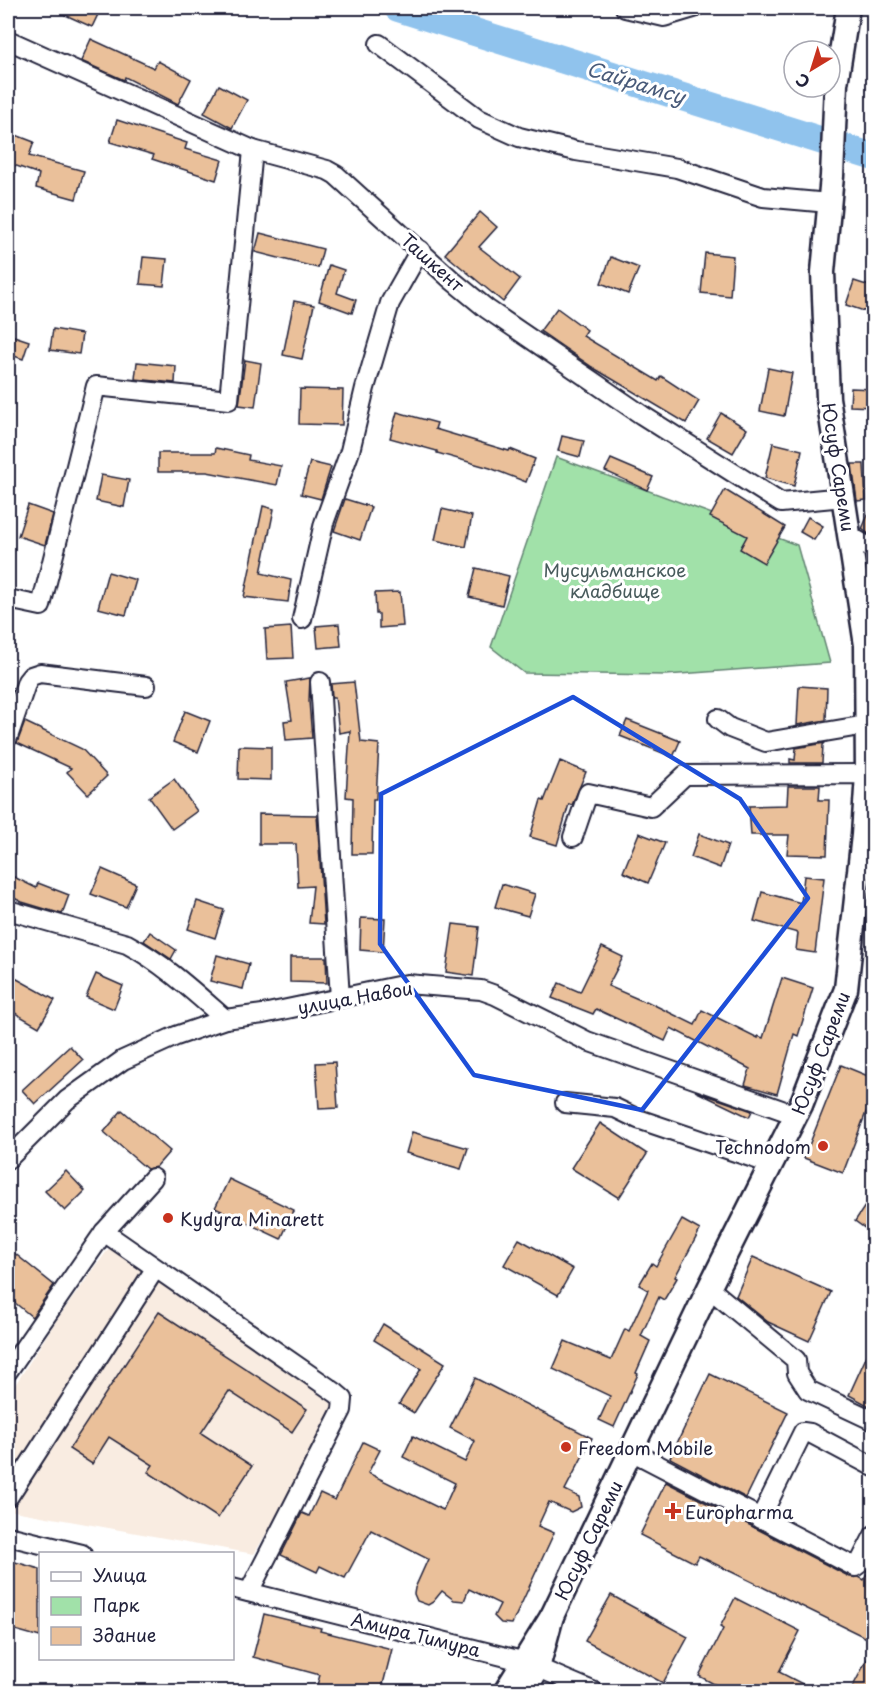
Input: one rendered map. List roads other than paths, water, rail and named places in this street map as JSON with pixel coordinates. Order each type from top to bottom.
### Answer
[{"type":"main road","name":"Юсуф Сареми","points":[[524,1692],[530,1665],[552,1616],[709,1288],[796,1115],[846,989],[870,776],[866,725],[866,645],[828,398],[824,272],[832,176],[836,84],[848,8]]},
{"type":"main road","name":"Юсуф Сареми","points":[[505,1692],[530,1665]]},
{"type":"street","points":[[625,8],[664,17],[693,8]]},
{"type":"street","name":"Ташкент","points":[[8,40],[253,150],[336,175],[487,309],[559,360],[781,503],[844,497]]},
{"type":"street","points":[[379,44],[479,119],[519,137],[576,151],[677,168],[764,197],[829,203]]},
{"type":"street","points":[[8,599],[41,606],[96,386],[229,400],[253,150]]},
{"type":"street","points":[[302,619],[324,523],[350,451],[364,388],[390,303],[420,250]]},
{"type":"street","points":[[850,536],[873,550]]},
{"type":"street","points":[[8,737],[27,681],[31,676],[40,673],[147,686]]},
{"type":"street","points":[[320,682],[340,998]]},
{"type":"street","points":[[718,719],[730,728],[766,742],[866,725]]},
{"type":"street","points":[[573,837],[588,793],[651,807],[685,775],[870,776]]},
{"type":"street","points":[[8,910],[127,944],[184,982],[225,1019]]},
{"type":"street","name":"улица Навои","points":[[8,1159],[67,1100],[123,1060],[176,1036],[225,1019],[264,1014],[407,984],[481,990],[587,1041],[796,1115]]},
{"type":"street","points":[[565,1103],[615,1108],[638,1119],[771,1164]]},
{"type":"street","points":[[8,1371],[104,1232],[153,1178]]},
{"type":"street","points":[[104,1232],[343,1399],[342,1410],[241,1590]]},
{"type":"street","points":[[9,1496],[155,1269]]},
{"type":"street","points":[[709,1288],[796,1360],[798,1373],[808,1390],[873,1421]]},
{"type":"street","points":[[760,1519],[802,1432],[810,1433],[873,1467]]},
{"type":"street","points":[[631,1451],[855,1568],[873,1535]]},
{"type":"street","points":[[8,1536],[74,1552]]},
{"type":"street","name":"Амира Тимура","points":[[241,1590],[530,1665],[595,1692]]},
{"type":"waterway","name":"Сайрамсу","points":[[398,8],[874,157]]},
{"type":"place","name":"Technodom","points":[[823,1146]]},
{"type":"place","name":"Kydyra Minarett","points":[[168,1218]]},
{"type":"place","name":"Freedom Mobile","points":[[566,1447]]},
{"type":"place","name":"Europharma","points":[[673,1511]]},
{"type":"park label","name":"Мусульманское кладбище","points":[[615,579]]}]
